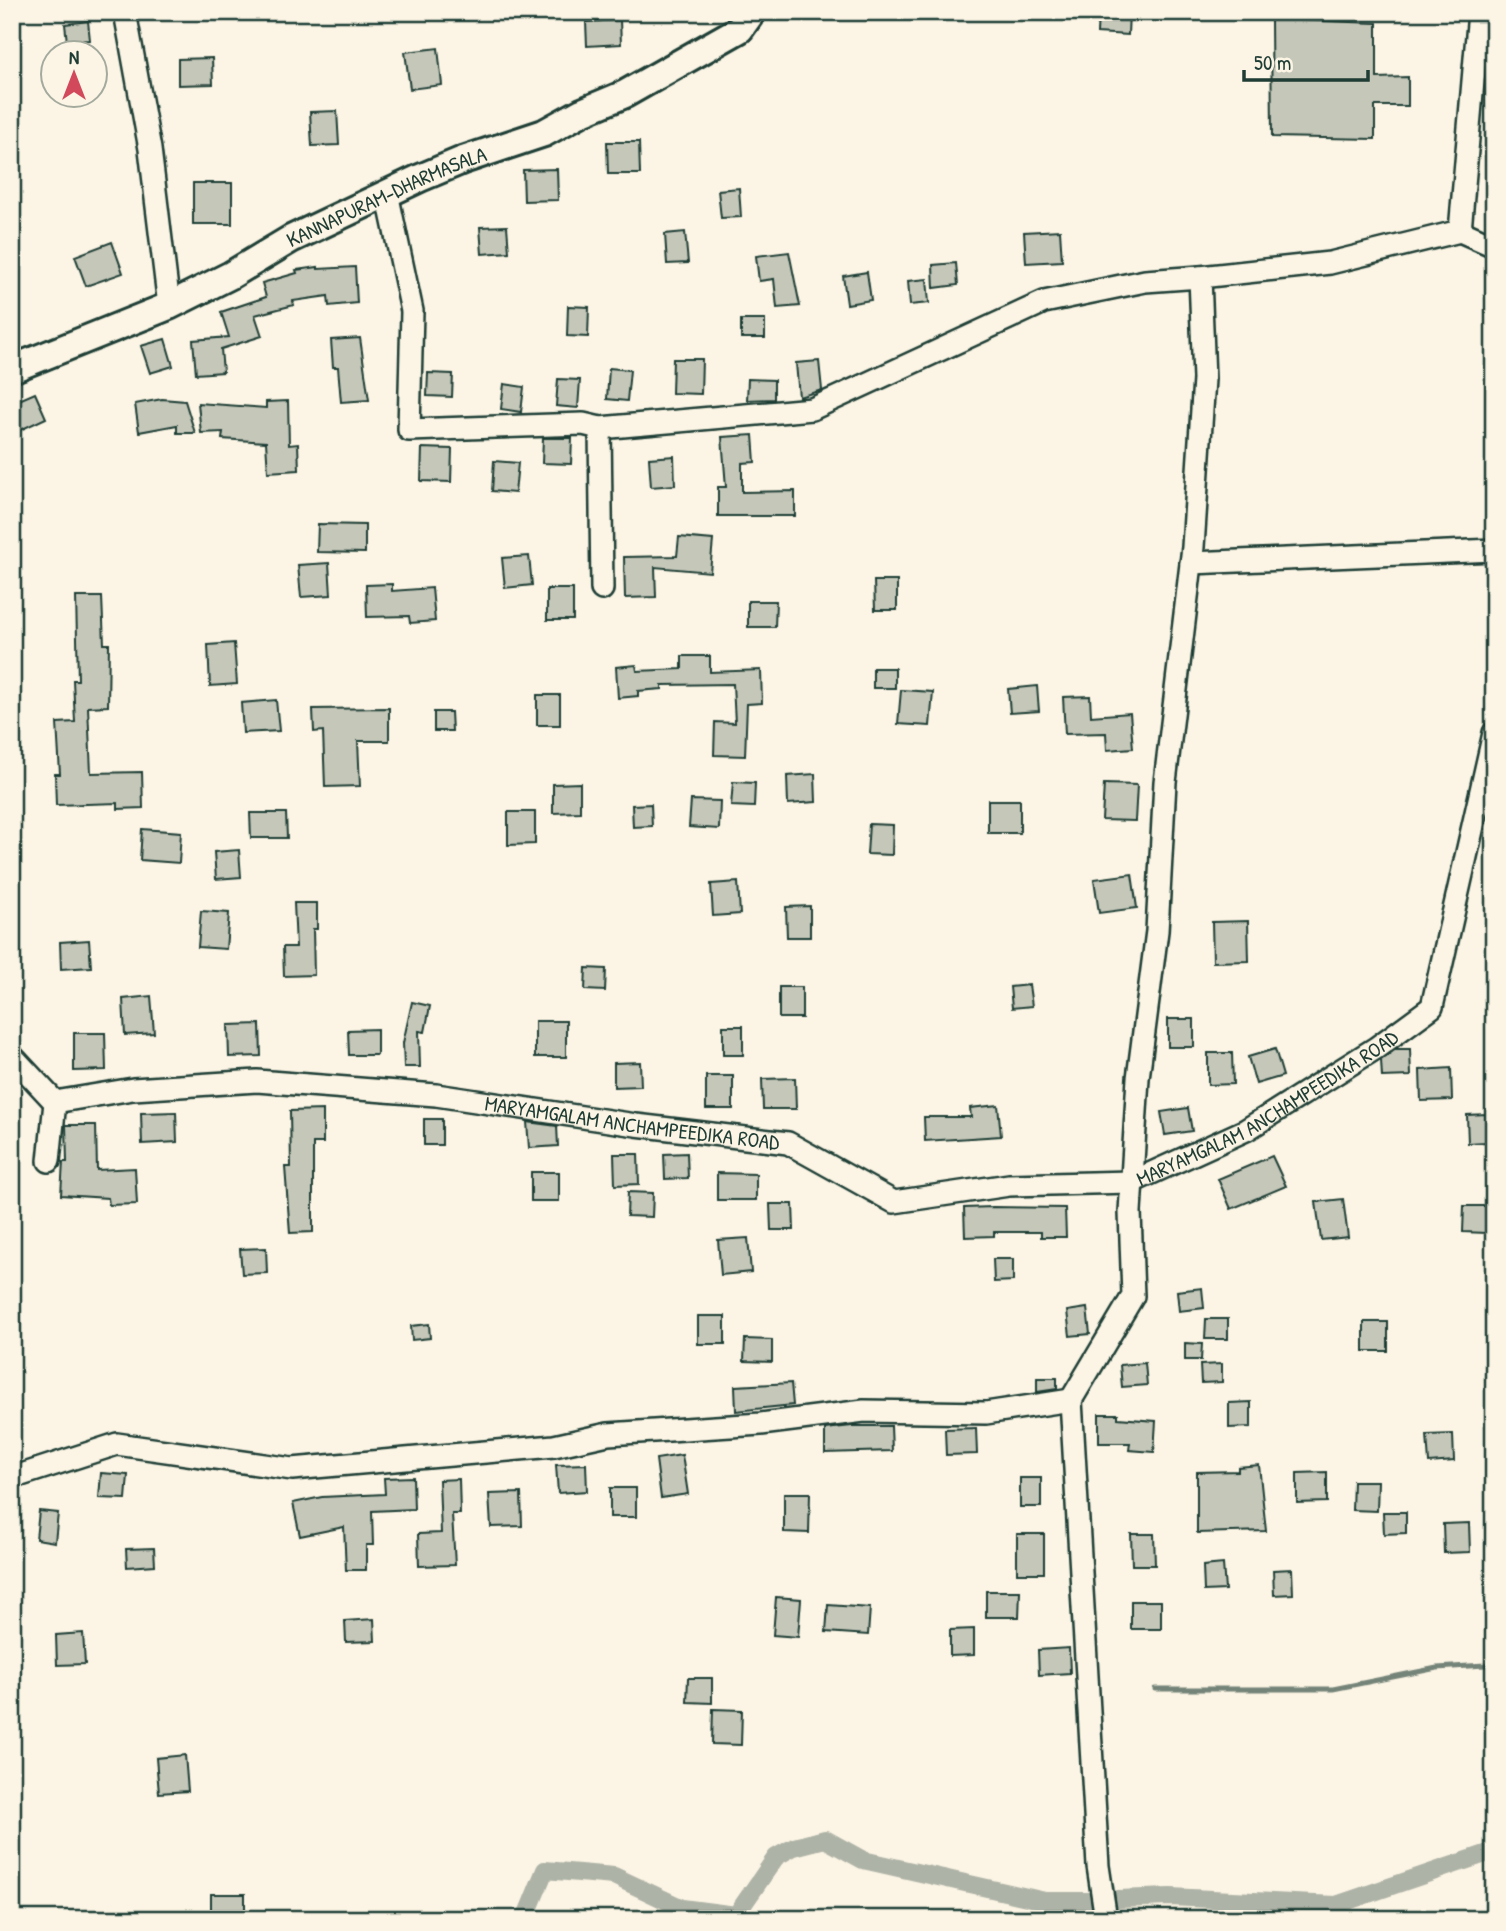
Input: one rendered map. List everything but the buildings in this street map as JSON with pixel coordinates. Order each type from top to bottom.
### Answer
[{"type":"main road","name":"KANNAPURAM-DHARMASALA","points":[[12,369],[169,306],[232,275],[291,239],[387,193],[463,160],[544,133],[582,112],[625,94],[740,29],[752,12]]},
{"type":"street","points":[[125,12],[150,149],[169,306]]},
{"type":"street","points":[[1460,231],[1484,14]]},
{"type":"street","points":[[387,193],[412,310],[409,430],[583,424],[600,428],[812,409],[1044,302],[1145,282],[1330,263],[1460,231],[1494,246]]},
{"type":"street","points":[[1106,1919],[1098,1866],[1070,1400],[1133,1296],[1132,1182],[1138,1078],[1157,931],[1165,782],[1191,563],[1204,379],[1199,277]]},
{"type":"street","points":[[600,428],[602,589]]},
{"type":"street","points":[[1191,563],[1494,550]]},
{"type":"street","name":"MARYAMGALAM ANCHAMPEEDIKA ROAD","points":[[55,1102],[133,1090],[257,1081],[436,1095],[636,1125],[788,1143],[894,1202],[1009,1185],[1132,1182],[1246,1130],[1376,1048],[1432,1007],[1494,733]]},
{"type":"street","points":[[12,1056],[55,1102],[49,1161]]},
{"type":"street","points":[[12,1478],[117,1444],[292,1469],[554,1446],[608,1434],[761,1424],[864,1411],[986,1413],[1070,1400]]},
{"type":"waterway","points":[[1155,1689],[1333,1689],[1437,1668],[1485,1665],[1494,1661]]},
{"type":"waterway","points":[[525,1919],[545,1870],[614,1876],[682,1908],[736,1915],[776,1857],[794,1847],[825,1839],[863,1860],[1045,1901],[1092,1901]]},
{"type":"waterway","points":[[1118,1899],[1170,1897],[1336,1905],[1494,1851]]}]
